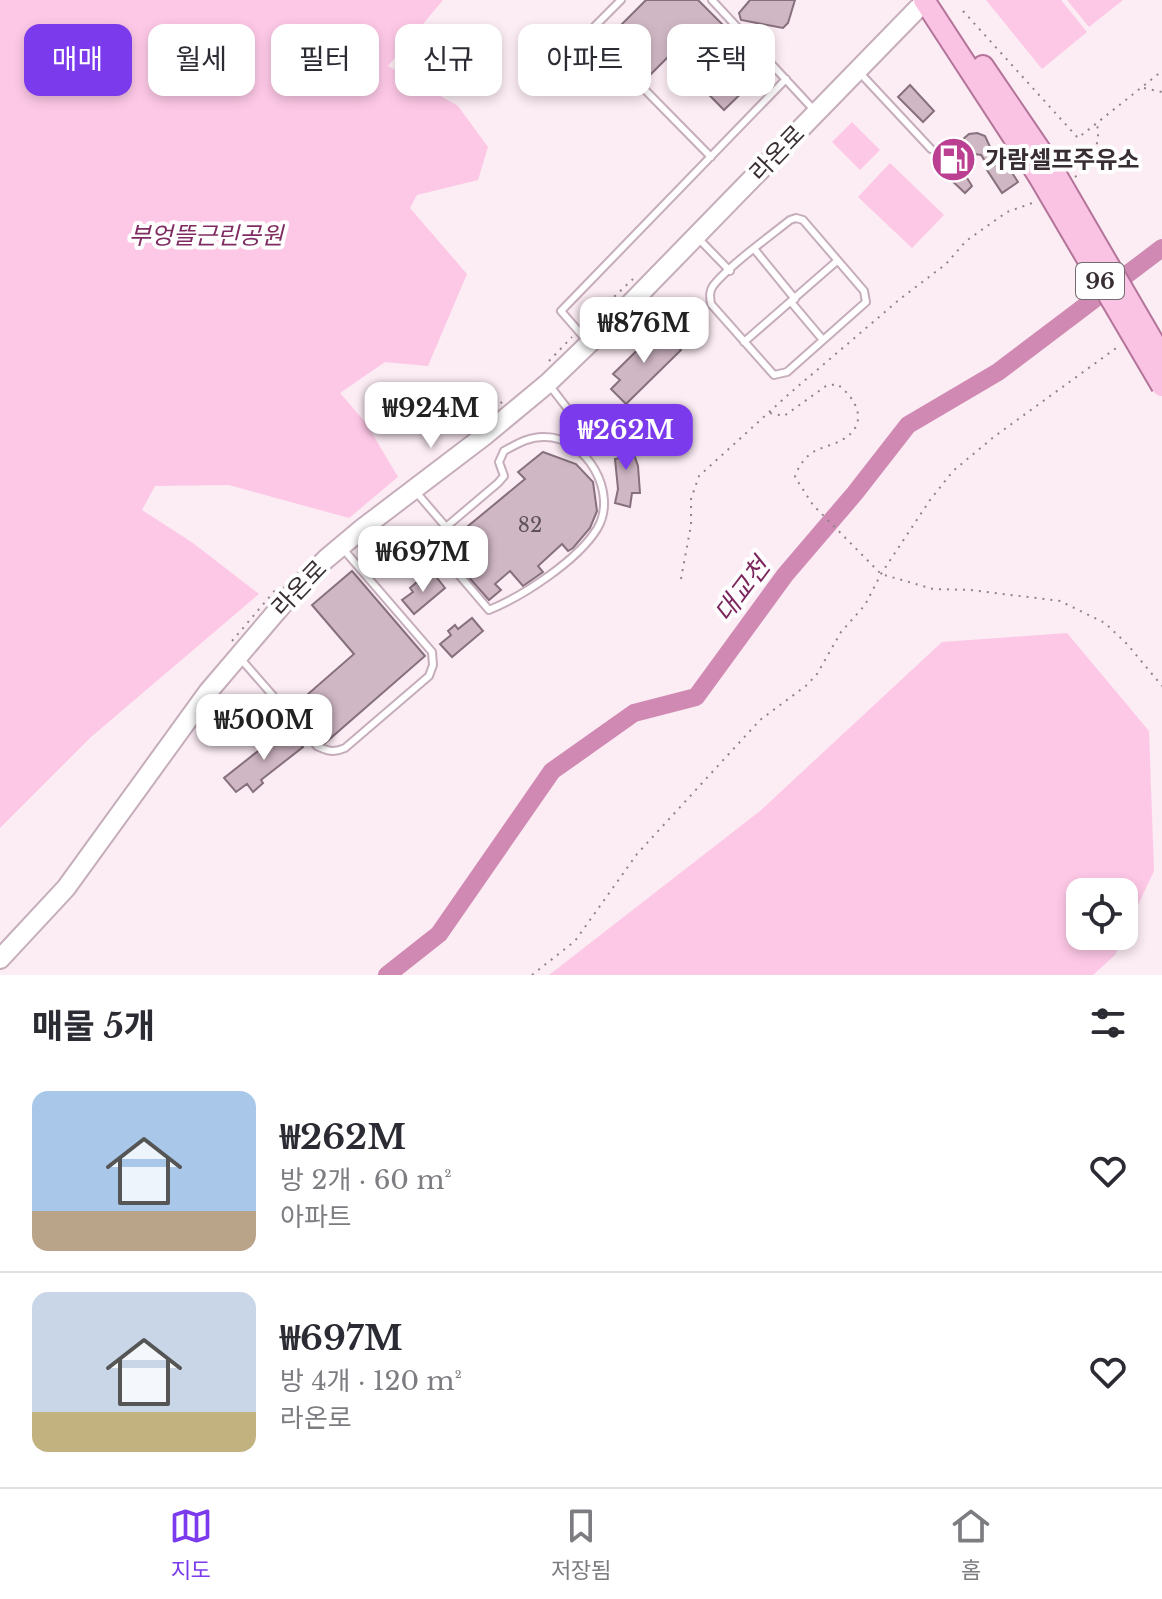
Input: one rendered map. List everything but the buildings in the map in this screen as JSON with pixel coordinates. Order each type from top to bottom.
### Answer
[{"type":"main road","name":"라온로","points":[[0,959],[66,888],[148,771],[238,655],[278,609],[341,546],[548,383],[627,307],[928,0]]},
{"type":"main road","name":"96","points":[[928,0],[1045,170],[1162,357]]},
{"type":"main road","name":"96","points":[[1045,170],[1162,386]]},
{"type":"lane","points":[[621,0],[595,26],[596,40],[711,157]]},
{"type":"lane","points":[[712,0],[816,112]]},
{"type":"lane","points":[[858,70],[931,149]]},
{"type":"lane","points":[[588,342],[561,311],[786,79]]},
{"type":"lane","points":[[790,220],[803,220],[864,291],[866,302],[787,372],[774,375],[711,304],[709,295],[712,287],[755,250],[790,220]]},
{"type":"lane","points":[[696,236],[730,271]]},
{"type":"lane","points":[[755,250],[823,340]]},
{"type":"lane","points":[[744,342],[837,261]]},
{"type":"lane","points":[[548,383],[577,421],[611,446]]},
{"type":"lane","points":[[567,443],[577,421]]},
{"type":"lane","points":[[546,436],[567,443],[585,456],[600,479],[604,505],[598,527],[578,552],[513,601],[489,610],[442,555],[439,538],[446,527],[498,483],[504,476],[499,462],[504,451],[525,440],[546,436]]},
{"type":"lane","points":[[414,489],[446,527]]},
{"type":"lane","points":[[238,655],[317,746],[326,751],[345,748],[429,676],[433,665],[432,652],[341,546]]},
{"type":"path","points":[[963,11],[1078,138],[1162,71]]},
{"type":"path","points":[[1142,87],[1162,92]]},
{"type":"path","points":[[1068,182],[1079,173],[1098,144],[1096,121]]},
{"type":"path","points":[[681,579],[691,525],[691,499],[699,476],[789,394],[946,264],[986,224],[1037,201]]},
{"type":"path","points":[[532,975],[575,941],[637,854],[760,720],[817,674],[841,632],[865,605],[881,574],[953,471],[995,436],[1125,342]]},
{"type":"path","points":[[770,413],[784,416],[826,386],[837,384],[849,394],[858,408],[856,425],[850,435],[811,453],[798,467],[795,477],[813,505],[881,574],[933,589],[971,590],[1060,601],[1105,623],[1162,686]]},
{"type":"green space","name":"부엉뜰근린공원","points":[[0,0],[443,0],[423,24],[395,24],[395,58],[388,66],[395,70],[395,96],[440,96],[458,106],[488,147],[478,180],[417,195],[410,208],[467,274],[428,366],[385,362],[340,393],[366,423],[398,477],[349,518],[229,485],[155,486],[142,510],[193,543],[259,594],[91,737],[0,828]]},
{"type":"green space","points":[[986,0],[1061,0],[1087,32],[1042,69]]},
{"type":"green space","points":[[1067,0],[1123,0],[1089,27]]},
{"type":"green space","points":[[852,122],[880,150],[860,170],[832,142]]},
{"type":"green space","points":[[890,163],[944,215],[912,248],[858,197]]},
{"type":"green space","points":[[1067,633],[1149,731],[1154,871],[1138,905],[1138,878],[1066,878],[1066,950],[1117,950],[1093,975],[549,975],[760,811],[942,642]]},
{"type":"waterway","name":"대교천","points":[[387,975],[439,934],[552,771],[634,713],[696,697],[785,575],[908,425],[998,372],[1162,248]]},
{"type":"place","name":"가람셀프주유소","points":[[954,159]]}]
